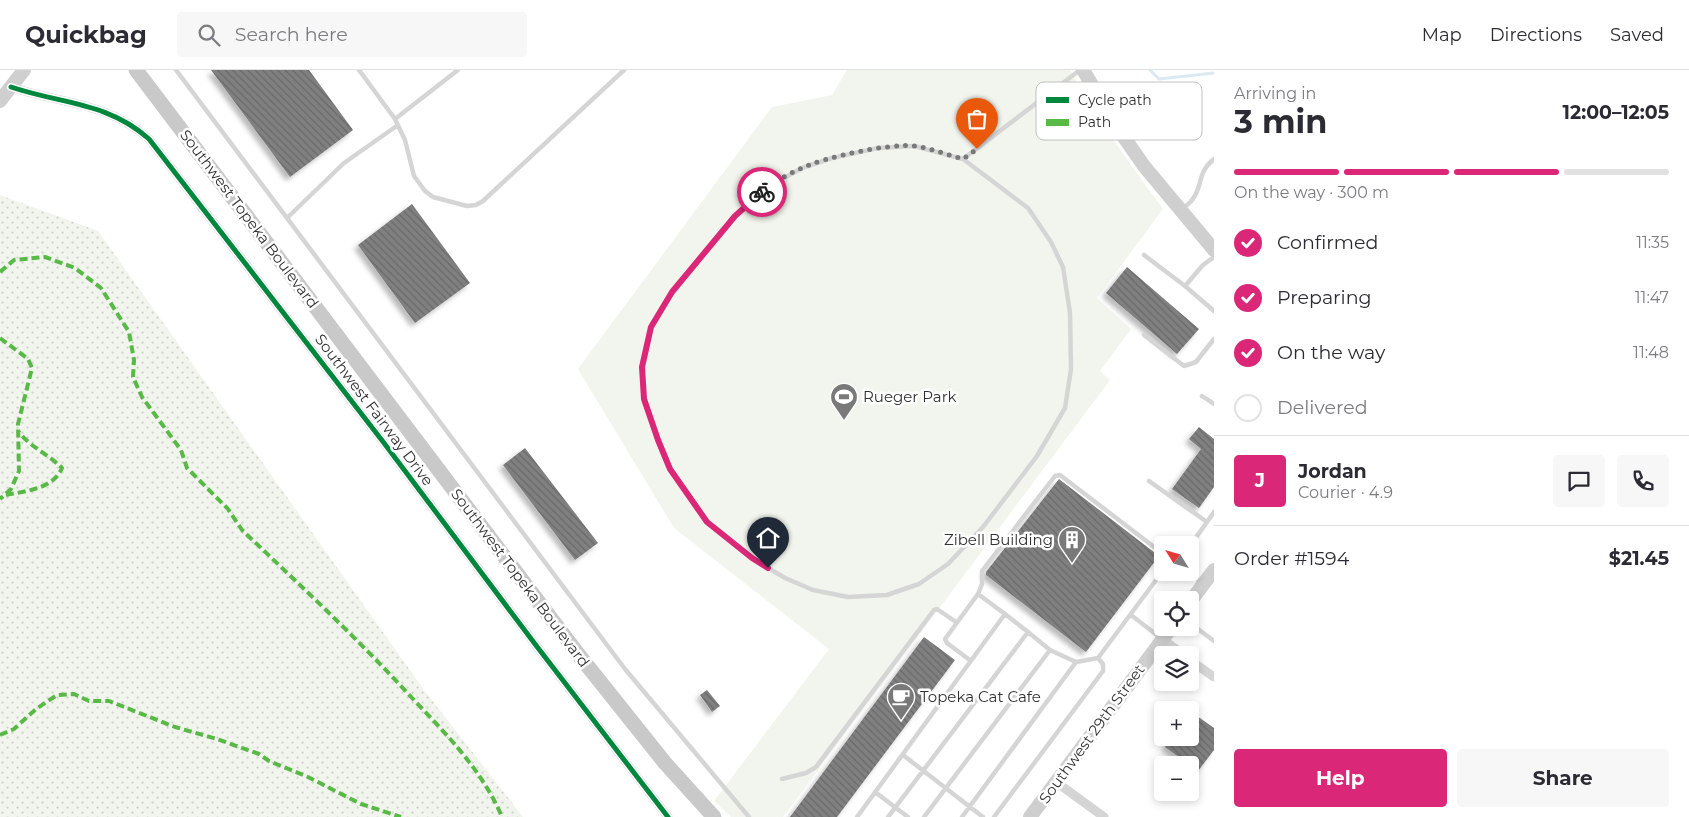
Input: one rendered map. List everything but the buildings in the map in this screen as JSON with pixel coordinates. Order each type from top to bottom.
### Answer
[{"type":"main road","points":[[0,101],[24,70]]},
{"type":"main road","name":"Southwest Topeka Boulevard","points":[[136,70],[578,654],[665,763],[714,817]]},
{"type":"main road","points":[[1082,70],[1090,82]]},
{"type":"main road","points":[[1127,140],[1144,166],[1214,251]]},
{"type":"main road","points":[[1198,591],[1214,570]]},
{"type":"main road","name":"Southwest 29th Street","points":[[1030,817],[1164,636]]},
{"type":"street","name":"Southwest Fairway Drive","points":[[11,87],[113,114],[127,121],[150,139],[668,817]]},
{"type":"street","points":[[1162,639],[1172,646]]},
{"type":"street","points":[[1199,666],[1214,677]]},
{"type":"street","points":[[1056,782],[1104,817]]},
{"type":"lane","points":[[176,70],[625,669],[749,817]]},
{"type":"lane","points":[[359,70],[398,124],[405,140],[414,176],[425,191],[432,196],[467,206],[476,205],[483,201],[624,70]]},
{"type":"lane","points":[[395,119],[458,70]]},
{"type":"lane","points":[[1066,82],[1082,70]]},
{"type":"lane","points":[[963,159],[1036,104]]},
{"type":"lane","points":[[287,218],[344,163],[398,124]]},
{"type":"lane","points":[[914,146],[963,159],[1028,208],[1052,242],[1063,267],[1070,313],[1071,370],[1065,408],[1038,456],[983,528],[948,564],[919,584],[887,595],[848,597],[812,590],[785,578],[752,558],[707,522],[670,469],[644,399],[642,367],[651,327],[672,292],[735,216],[770,186],[802,168],[832,158],[878,148],[914,146]]},
{"type":"lane","points":[[1180,210],[1192,200],[1196,194],[1202,172],[1214,159]]},
{"type":"lane","points":[[1185,286],[1214,251]]},
{"type":"lane","points":[[1144,255],[1214,311]]},
{"type":"lane","points":[[1144,335],[1184,366],[1196,362],[1214,339]]},
{"type":"lane","points":[[1202,396],[1214,404]]},
{"type":"lane","points":[[971,661],[947,643],[945,639],[978,594],[982,584],[982,571],[1054,476],[1060,475],[1154,547]]},
{"type":"lane","points":[[1149,480],[1207,522]]},
{"type":"lane","points":[[1197,536],[1214,512]]},
{"type":"lane","points":[[978,594],[1050,650],[1076,662],[1098,658],[1156,581]]},
{"type":"lane","points":[[1199,581],[1203,584]]},
{"type":"lane","points":[[782,779],[806,773],[816,767],[934,610],[937,609],[956,622]]},
{"type":"lane","points":[[857,817],[1005,614]]},
{"type":"lane","points":[[1131,615],[1162,639]]},
{"type":"lane","points":[[1199,630],[1214,641]]},
{"type":"lane","points":[[888,817],[1028,632]]},
{"type":"lane","points":[[924,817],[1050,650]]},
{"type":"lane","points":[[994,817],[1102,671],[1103,664],[1098,658]]},
{"type":"lane","points":[[962,817],[1076,662]]},
{"type":"lane","points":[[903,755],[983,817]]},
{"type":"lane","points":[[875,792],[908,817]]},
{"type":"shaded area","name":"Rueger Park","points":[[847,70],[1070,70],[1077,82],[1036,82],[1036,140],[1114,140],[1163,209],[1097,298],[1131,329],[1100,371],[1110,380],[783,817],[731,817],[714,801],[829,649],[674,528],[578,369],[772,107],[832,95]]},
{"type":"shaded area","points":[[0,195],[98,231],[424,690],[523,817],[0,817]]},
{"type":"waterway","points":[[1150,70],[1159,79],[1214,73]]},
{"type":"marked path","points":[[0,272],[14,260],[45,257],[75,268],[101,288],[129,332],[134,360],[133,377],[142,397],[181,450],[187,468],[228,509],[242,530],[350,634],[438,726],[474,769],[494,800],[502,817]]},
{"type":"marked path","points":[[0,338],[28,359],[32,368],[18,424],[19,471],[11,489],[0,499]]},
{"type":"marked path","points":[[6,495],[46,485],[58,475],[62,468],[28,442],[18,431]]},
{"type":"marked path","points":[[0,735],[14,729],[36,709],[57,695],[74,694],[89,701],[109,701],[175,727],[259,754],[269,761],[308,777],[361,804],[401,817]]},
{"type":"cycle path","points":[[11,87],[101,111],[133,127],[149,139],[384,443],[668,817]]},
{"type":"way so far","points":[[762,192],[802,168],[832,158],[878,148],[914,146],[963,159],[977,149]]},
{"type":"place","name":"Rueger Park","points":[[844,421]]},
{"type":"place","name":"Zibell Building","points":[[1072,564]]},
{"type":"place","name":"Topeka Cat Cafe","points":[[901,721]]},
{"type":"route","points":[[762,192],[735,216],[672,292],[651,327],[642,367],[644,399],[670,469],[707,522],[752,558],[768,568]]}]
